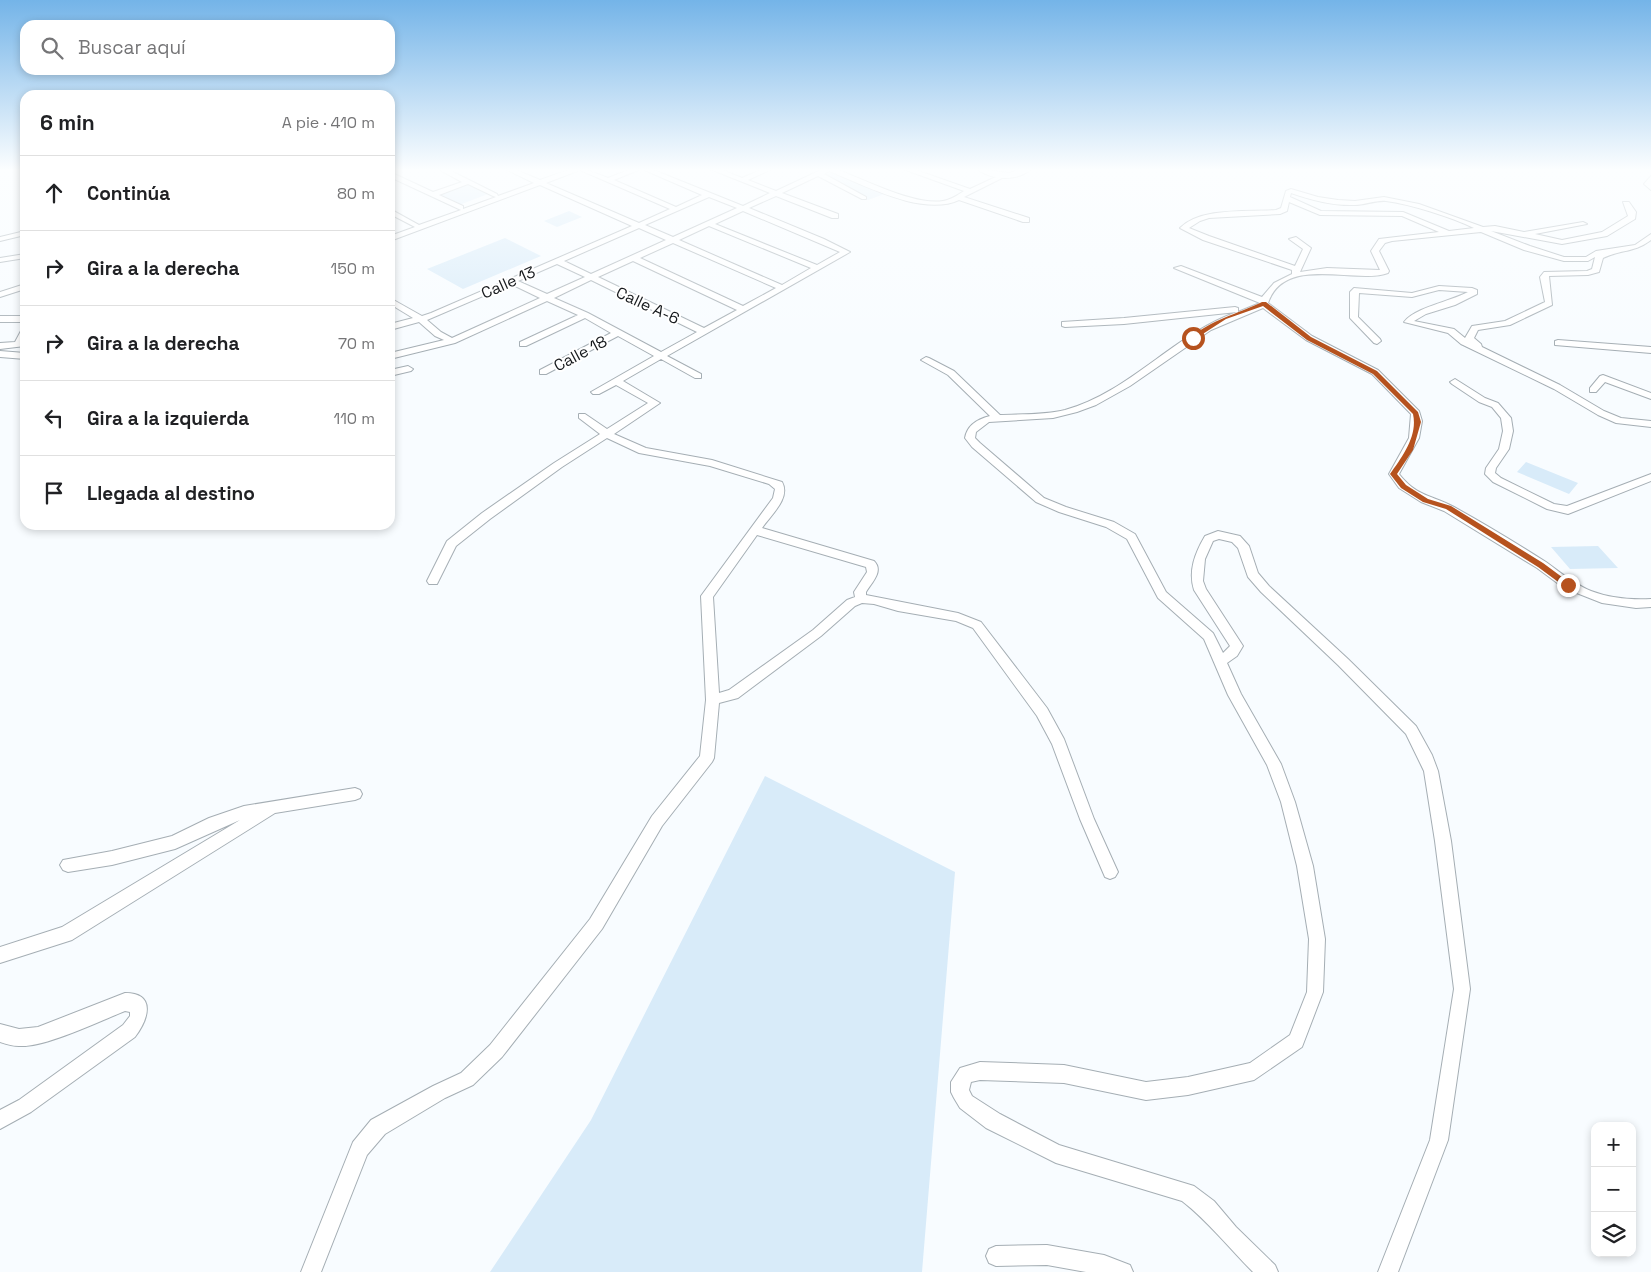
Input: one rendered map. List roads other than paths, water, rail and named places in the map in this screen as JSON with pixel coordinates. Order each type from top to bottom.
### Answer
[{"type":"street","points":[[395,235],[409,228]]},
{"type":"street","points":[[395,235],[413,228]]},
{"type":"street","name":"Calle 13","points":[[395,326],[421,319],[631,228]]},
{"type":"street","points":[[642,228],[783,288]]},
{"type":"street","points":[[395,355],[452,341],[700,228]]},
{"type":"street","points":[[721,228],[817,268]]},
{"type":"street","points":[[596,392],[846,252],[797,228]]},
{"type":"street","points":[[1185,228],[1296,272],[1334,270],[1382,273],[1385,271],[1375,251],[1382,241],[1490,228]]},
{"type":"street","points":[[1437,228],[1448,233]]},
{"type":"street","points":[[1496,228],[1562,242],[1604,234],[1613,228]]},
{"type":"street","points":[[1519,234],[1555,228]]},
{"type":"street","points":[[1482,229],[1527,248],[1564,259],[1588,258],[1596,253],[1637,247],[1651,236]]},
{"type":"street","points":[[0,239],[20,234]]},
{"type":"street","points":[[1268,1272],[1229,1234],[1207,1208],[1187,1193],[1056,1154],[993,1121],[966,1102],[960,1092],[960,1082],[966,1074],[980,1071],[1064,1074],[1146,1091],[1188,1086],[1254,1071],[1296,1042],[1315,992],[1317,939],[1305,866],[1288,802],[1274,764],[1235,695],[1209,636],[1162,595],[1131,536],[1110,524],[1051,507],[1040,500],[970,438],[971,430],[983,422],[998,418],[1049,416],[1074,410],[1136,380],[1171,353],[1224,318],[1262,304],[1274,286],[1296,272],[1299,267],[1307,248],[1293,239]]},
{"type":"street","points":[[1480,348],[1469,338],[1474,328],[1506,324],[1549,303],[1544,277],[1547,274],[1588,273],[1596,270],[1599,257],[1612,252]]},
{"type":"street","points":[[0,260],[20,257]]},
{"type":"street","points":[[633,258],[744,310]]},
{"type":"street","name":"Calle A-6","points":[[557,261],[705,332]]},
{"type":"street","points":[[1178,268],[1262,304],[1309,338],[1375,372],[1416,413],[1418,422],[1410,450],[1394,474],[1403,486],[1425,500],[1448,508],[1541,565],[1568,585],[1587,594],[1602,599],[1636,604],[1651,603]]},
{"type":"street","points":[[511,281],[585,316],[698,376]]},
{"type":"street","points":[[0,295],[20,288]]},
{"type":"street","points":[[1377,341],[1354,318],[1352,313],[1354,292],[1356,290],[1415,294],[1439,288],[1472,290],[1474,292],[1457,301],[1420,312],[1408,322],[1446,329],[1464,342],[1480,348],[1557,387],[1601,414],[1619,421],[1651,424]]},
{"type":"street","points":[[395,304],[421,319],[438,334],[452,341]]},
{"type":"street","points":[[1065,324],[1124,321],[1262,304]]},
{"type":"street","points":[[523,344],[585,316]]},
{"type":"street","points":[[0,319],[20,319]]},
{"type":"street","name":"Calle 18","points":[[543,372],[617,334]]},
{"type":"street","points":[[1558,343],[1651,350]]},
{"type":"street","points":[[0,346],[20,344]]},
{"type":"street","points":[[0,354],[20,356]]},
{"type":"street","points":[[926,360],[951,373],[998,418]]},
{"type":"street","points":[[395,372],[408,370]]},
{"type":"street","points":[[1593,390],[1603,378],[1651,400]]},
{"type":"street","points":[[433,582],[451,544],[542,476],[655,403],[616,381]]},
{"type":"street","points":[[1455,382],[1482,400],[1495,405],[1506,418],[1508,431],[1504,449],[1491,468],[1490,474],[1496,480],[1551,507],[1568,510],[1651,477]]},
{"type":"street","points":[[311,1272],[360,1149],[378,1127],[439,1092],[467,1079],[496,1051],[596,924],[657,821],[707,758],[713,700],[707,596],[778,498],[780,489],[778,484],[712,463],[643,451],[607,434],[582,416]]},
{"type":"street","points":[[755,530],[870,564],[873,567],[873,572],[860,592],[861,599]]},
{"type":"street","points":[[1220,661],[1233,653],[1237,646],[1200,590],[1197,581],[1199,559],[1209,539],[1226,536],[1236,539],[1243,546],[1252,574],[1265,589],[1343,662],[1411,730],[1425,755],[1431,772],[1444,850],[1462,989],[1439,1140],[1388,1272]]},
{"type":"street","points":[[713,700],[733,694],[817,633],[851,603],[861,599],[958,617],[977,625],[1042,712],[1059,743],[1087,819],[1110,872]]},
{"type":"street","points":[[68,865],[112,858],[175,842],[214,823],[244,812],[269,810],[355,794]]},
{"type":"street","points":[[0,955],[66,934],[100,916],[269,810]]},
{"type":"street","points":[[0,1032],[17,1038],[28,1037],[53,1031],[125,1002],[131,1002],[139,1008],[138,1019],[129,1031],[25,1106],[0,1120]]},
{"type":"street","points":[[996,1256],[1047,1255],[1104,1265],[1123,1272]]}]
